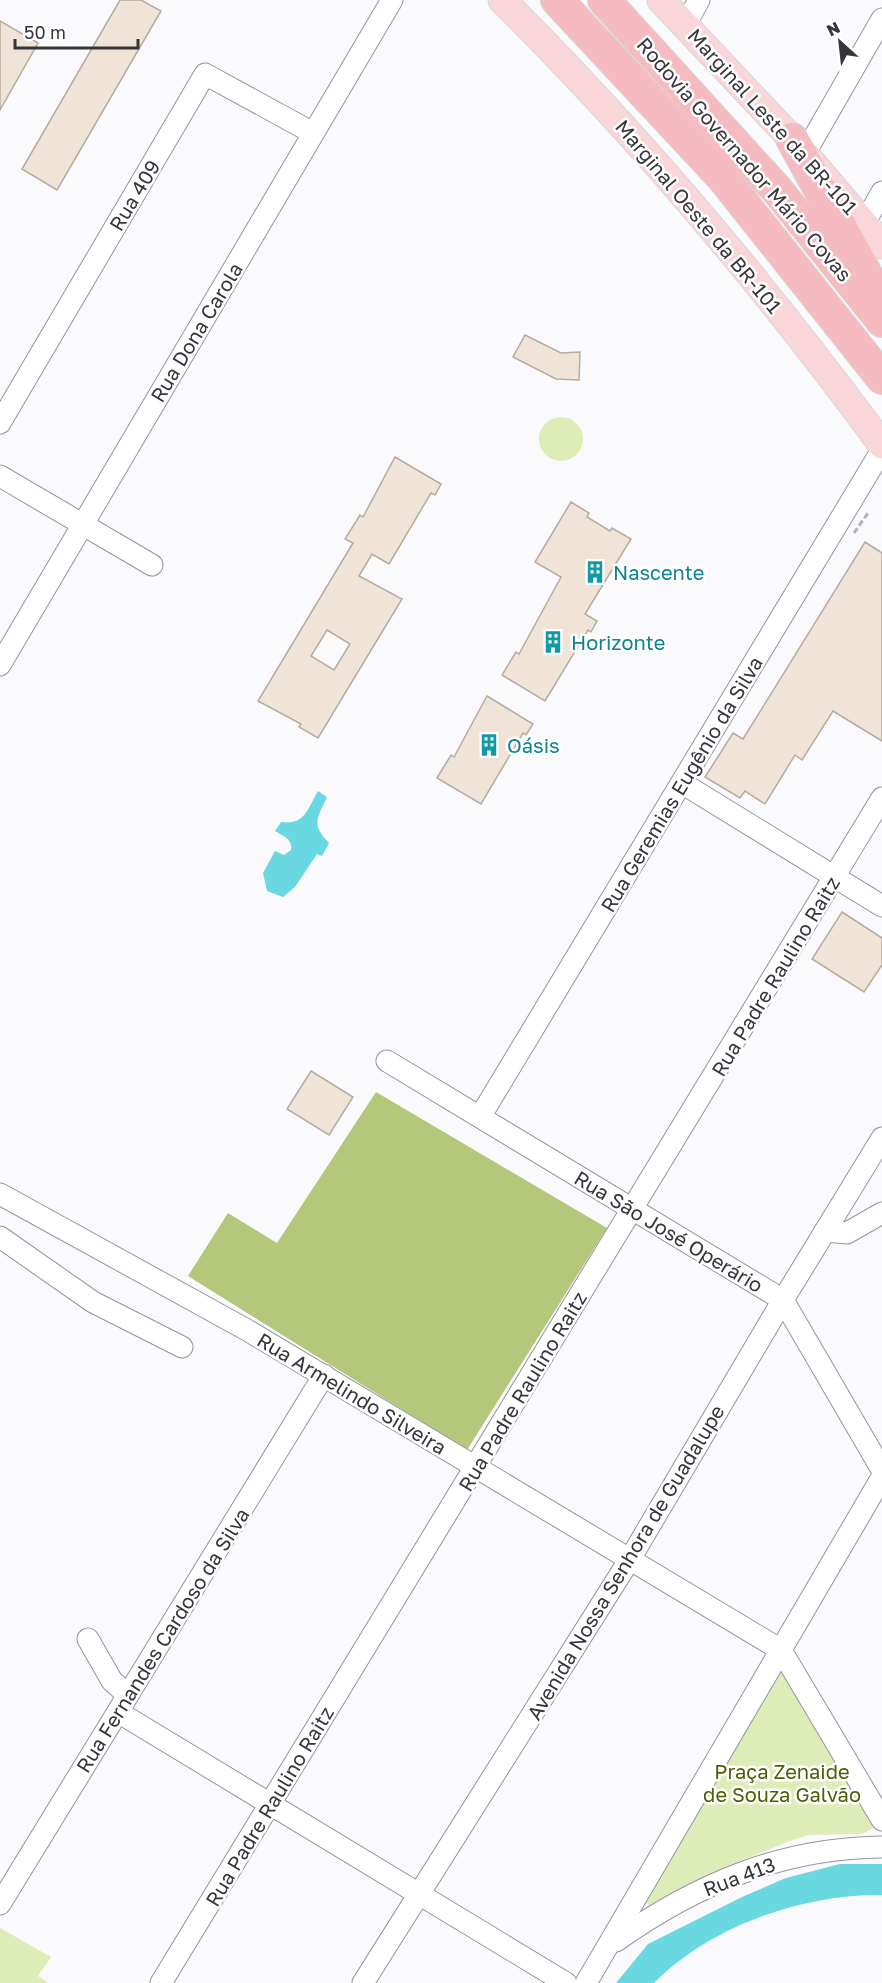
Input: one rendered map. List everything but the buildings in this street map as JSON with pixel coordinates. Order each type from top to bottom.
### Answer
[{"type":"highway","name":"Rodovia Governador Mário Covas","points":[[557,0],[723,178],[882,378]]},
{"type":"highway","name":"Rodovia Governador Mário Covas","points":[[604,0],[771,183],[882,321]]},
{"type":"highway","points":[[799,146],[882,302]]},
{"type":"main road","name":"Marginal Oeste da BR-101","points":[[502,0],[581,79],[662,167],[823,365],[882,445]]},
{"type":"main road","name":"Marginal Leste da BR-101","points":[[661,0],[799,146],[882,245]]},
{"type":"street","name":"Rua Dona Carola","points":[[0,665],[392,0]]},
{"type":"street","points":[[685,25],[699,0]]},
{"type":"street","points":[[799,146],[882,19]]},
{"type":"street","name":"Rua 409","points":[[0,423],[205,74],[314,133]]},
{"type":"street","points":[[865,222],[882,192]]},
{"type":"street","name":"Rua Geremias Eugênio da Silva","points":[[480,1117],[882,450]]},
{"type":"street","points":[[0,476],[153,565]]},
{"type":"street","points":[[682,783],[882,906]]},
{"type":"street","name":"Rua Padre Raulino Raitz","points":[[161,1983],[882,798]]},
{"type":"street","name":"Rua São José Operário","points":[[387,1061],[783,1300],[882,1470]]},
{"type":"street","name":"Avenida Nossa Senhora de Guadalupe","points":[[363,1983],[630,1559],[882,1138]]},
{"type":"street","name":"Rua Armelindo Silveira","points":[[0,1194],[247,1330],[781,1650],[882,1820]]},
{"type":"street","points":[[825,1231],[835,1234],[846,1233],[882,1213]]},
{"type":"street","points":[[0,1237],[93,1302],[182,1347]]},
{"type":"street","name":"Rua Fernandes Cardoso da Silva","points":[[0,1904],[324,1375]]},
{"type":"street","points":[[586,1983],[882,1477]]},
{"type":"street","points":[[88,1639],[123,1703],[270,1804],[566,1983]]},
{"type":"street","name":"Rua 413","points":[[610,1945],[667,1908],[732,1876],[803,1854],[842,1848],[882,1847]]},
{"type":"green space","points":[[561,417],[577,423],[583,439],[577,455],[561,461],[545,455],[539,439],[545,423]]},
{"type":"green space","points":[[376,1092],[607,1228],[467,1450],[188,1276],[228,1213],[277,1243]]},
{"type":"green space","name":"Praça Zenaide de Souza Galvão","points":[[782,1668],[873,1822],[873,1828],[862,1834],[808,1835],[790,1841],[711,1873],[649,1906],[645,1902]]},
{"type":"green space","points":[[0,1928],[51,1957],[38,1976],[49,1983],[0,1983]]},
{"type":"water","points":[[318,791],[327,797],[318,826],[329,843],[322,856],[317,854],[295,887],[283,897],[267,891],[263,873],[275,851],[284,855],[291,850],[289,840],[275,831],[281,822],[300,819],[308,810]]},
{"type":"water","points":[[840,1864],[882,1864],[882,1895],[821,1900],[759,1917],[702,1945],[654,1983],[616,1983],[648,1944],[742,1897],[786,1878]]},
{"type":"place","name":"Nascente","points":[[595,572]]},
{"type":"place","name":"Horizonte","points":[[553,642]]},
{"type":"place","name":"Oásis","points":[[489,745]]}]
